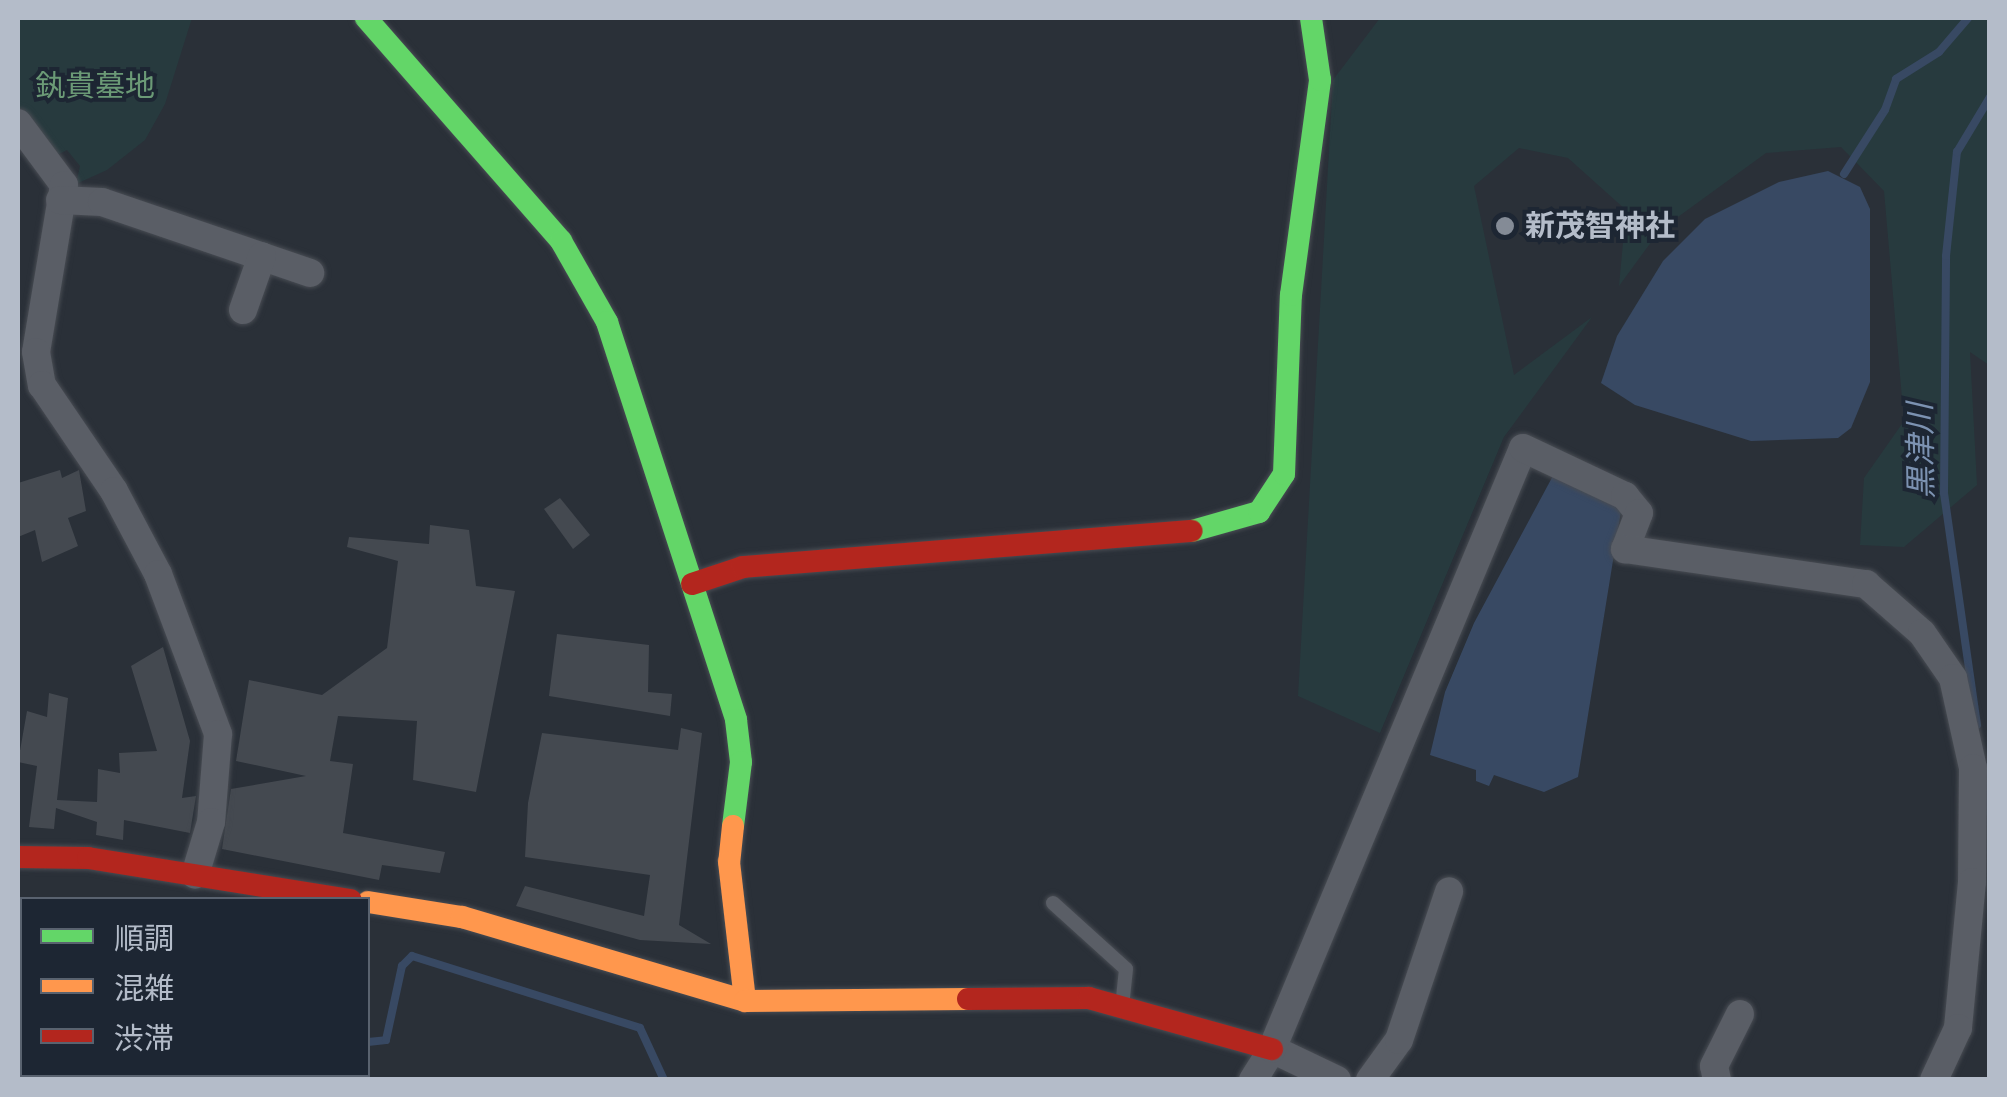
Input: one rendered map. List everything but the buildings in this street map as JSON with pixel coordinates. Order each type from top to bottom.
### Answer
[{"type":"street","points":[[366,18],[550,228],[588,282],[607,322],[736,720],[741,762],[729,862],[745,1001]]},
{"type":"street","points":[[692,584],[742,567],[1140,539],[1223,527],[1260,512],[1284,474],[1290,437],[1291,295],[1320,80],[1312,18]]},
{"type":"street","points":[[18,123],[64,185],[36,352],[42,385],[114,490],[158,574],[218,734],[211,822],[195,875]]},
{"type":"street","points":[[60,200],[102,202],[310,272]]},
{"type":"street","points":[[243,310],[262,256]]},
{"type":"street","points":[[1254,1080],[1272,1050],[1524,448],[1625,496],[1639,513],[1626,549],[1866,584],[1922,633],[1953,678],[1973,768],[1972,882],[1958,1028],[1934,1080]]},
{"type":"street","points":[[18,857],[88,858],[332,897]]},
{"type":"street","points":[[1370,1080],[1398,1040],[1449,891]]},
{"type":"street","points":[[370,902],[462,917],[745,1001],[807,1006],[1089,998],[1272,1050],[1337,1080]]},
{"type":"street","points":[[1717,1080],[1714,1066],[1740,1014]]},
{"type":"lane","points":[[1053,903],[1126,968],[1122,1006]]},
{"type":"green space","name":"釻貴墓地","points":[[18,18],[192,18],[165,104],[145,140],[107,170],[76,184],[80,166],[67,150],[57,155],[18,118]]},
{"type":"green space","points":[[1380,18],[1989,18],[1989,365],[1970,352],[1977,485],[1904,547],[1860,545],[1864,478],[1904,421],[1884,191],[1841,147],[1766,153],[1660,230],[1619,286],[1626,210],[1568,158],[1519,148],[1474,186],[1514,375],[1592,317],[1504,437],[1380,733],[1298,696],[1333,80]]},
{"type":"water","points":[[1828,171],[1860,187],[1870,209],[1870,382],[1851,428],[1838,438],[1751,441],[1635,405],[1601,383],[1617,336],[1663,261],[1705,219],[1779,182]]},
{"type":"water","points":[[1555,472],[1622,505],[1578,777],[1544,792],[1494,775],[1489,786],[1476,781],[1476,770],[1430,755],[1445,692],[1474,623]]},
{"type":"waterway","points":[[1844,174],[1885,110],[1896,79],[1939,52],[1968,18]]},
{"type":"waterway","name":"黒津川","points":[[1977,725],[1944,493],[1946,256],[1957,152],[1990,97]]},
{"type":"waterway","name":"黒津川","points":[[1985,783],[1990,813]]},
{"type":"waterway","points":[[370,1042],[386,1040],[402,966],[412,956],[640,1028],[664,1080]]},
{"type":"traffic: fast","points":[[366,18],[561,241],[607,322],[736,720],[741,762],[733,826]]},
{"type":"traffic: fast","points":[[1192,531],[1259,512],[1284,474],[1291,295],[1320,80],[1311,18]]},
{"type":"traffic: slow","points":[[733,826],[729,862],[745,1001]]},
{"type":"traffic: slow","points":[[370,902],[462,917],[745,1001],[968,999]]},
{"type":"traffic: jam","points":[[692,584],[743,567],[1192,531]]},
{"type":"traffic: jam","points":[[18,857],[88,858],[332,897]]},
{"type":"traffic: jam","points":[[968,999],[1089,998],[1272,1049]]},
{"type":"place","name":"新茂智神社","points":[[1505,226]]}]
